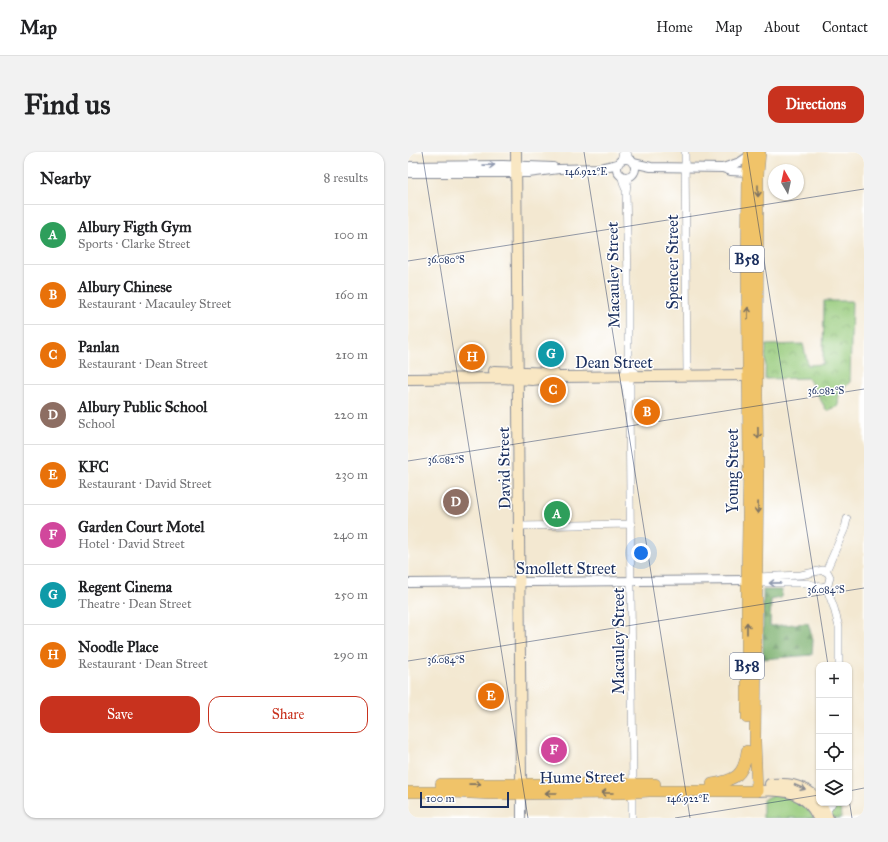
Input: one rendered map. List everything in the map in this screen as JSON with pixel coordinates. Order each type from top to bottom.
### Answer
[{"type":"main road","name":"David Street","points":[[516,152],[521,788]]},
{"type":"main road","name":"Young Street","points":[[750,154],[748,172],[751,373]]},
{"type":"main road","name":"Young Street","points":[[753,788],[753,580],[749,487],[751,373],[760,158]]},
{"type":"main road","points":[[748,172],[760,158]]},
{"type":"main road","name":"Dean Street","points":[[408,374],[465,374],[482,372],[542,380],[560,377],[751,373]]},
{"type":"main road","name":"Dean Street","points":[[408,378],[502,378],[518,376]]},
{"type":"main road","name":"Young Street","points":[[753,580],[747,752],[753,788]]},
{"type":"main road","name":"B58","points":[[712,784],[726,782],[735,777],[744,767],[747,752]]},
{"type":"main road","name":"Hume Street","points":[[408,784],[521,788],[633,788],[712,784],[753,788]]},
{"type":"main road","points":[[753,788],[783,784],[797,786],[809,791],[816,797]]},
{"type":"main road","name":"Hume Street","points":[[408,792],[521,788]]},
{"type":"main road","name":"Hume Street","points":[[633,788],[649,791],[753,788]]},
{"type":"main road","points":[[753,788],[780,790],[794,794],[808,803],[813,808],[818,818]]},
{"type":"main road","points":[[818,806],[823,818]]},
{"type":"main road","points":[[822,806],[828,818]]},
{"type":"street","name":"Spencer Street","points":[[685,152],[687,374]]},
{"type":"street","points":[[408,166],[456,169],[516,169],[547,171],[559,169],[600,168],[625,174],[651,167],[723,168],[740,162],[750,154]]},
{"type":"street","points":[[600,168],[625,158],[651,167]]},
{"type":"street","points":[[625,158],[617,167],[625,174]]},
{"type":"street","points":[[625,158],[635,168],[625,174]]},
{"type":"street","points":[[723,168],[731,172],[748,172]]},
{"type":"street","points":[[408,173],[456,169]]},
{"type":"street","name":"Macauley Street","points":[[625,174],[628,277],[627,375],[629,401],[631,524],[632,818]]},
{"type":"street","name":"Macauley Street","points":[[627,375],[625,383],[629,401]]},
{"type":"street","points":[[826,571],[845,528],[847,519]]},
{"type":"street","points":[[520,526],[631,524]]},
{"type":"street","points":[[821,570],[826,571],[830,577],[830,582],[826,586],[821,587],[800,583],[753,580],[801,575],[821,570]]},
{"type":"street","points":[[816,572],[813,577],[816,585]]},
{"type":"street","name":"Smollett Street","points":[[408,583],[753,580]]},
{"type":"street","points":[[826,586],[839,627],[839,662]]},
{"type":"street","name":"David Street","points":[[521,788],[521,818]]},
{"type":"street","points":[[828,818],[828,809],[830,806]]},
{"type":"green space","points":[[824,301],[852,301],[850,382],[839,393],[838,406],[827,411],[808,378],[765,379],[766,345],[803,344],[808,365],[823,364]]},
{"type":"green space","points":[[763,590],[782,590],[781,598],[771,600],[770,626],[808,623],[813,640],[812,655],[763,659]]},
{"type":"green space","points":[[773,795],[797,800],[806,807],[814,818],[763,818],[763,800]]},
{"type":"green space","points":[[833,806],[840,806],[841,818],[819,818]]},
{"type":"place","name":"Regent Cinema","points":[[551,354]]},
{"type":"place","name":"Noodle Place","points":[[472,357]]},
{"type":"place","name":"Panlan","points":[[553,390]]},
{"type":"place","name":"Albury Chinese","points":[[647,412]]},
{"type":"place","name":"Albury Public School","points":[[456,502]]},
{"type":"place","name":"Albury Figth Gym","points":[[557,514]]},
{"type":"place","name":"KFC","points":[[491,696]]},
{"type":"place","name":"Garden Court Motel","points":[[554,750]]}]
